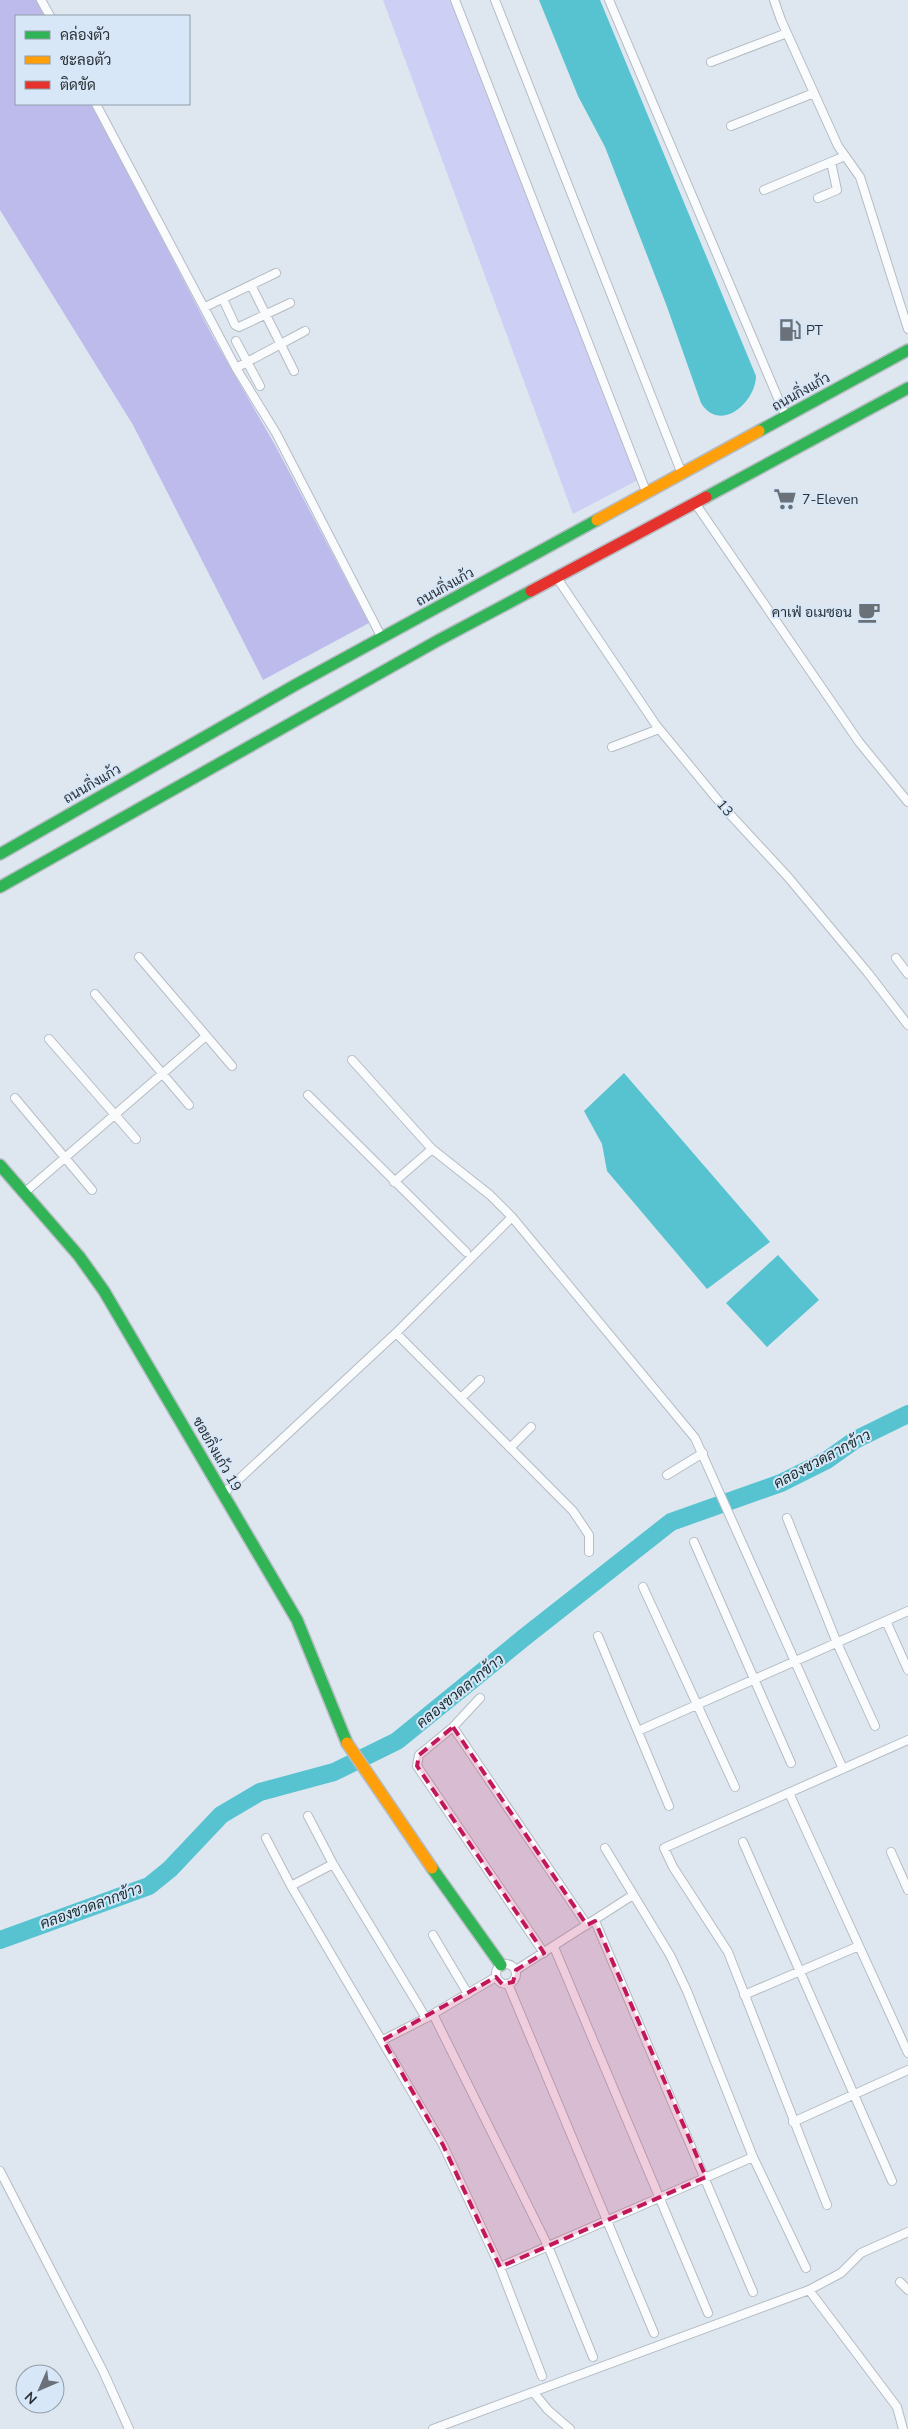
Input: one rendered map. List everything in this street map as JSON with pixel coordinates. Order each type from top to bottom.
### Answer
[{"type":"main road","name":"ถนนกิ่งแก้ว","points":[[0,854],[297,684],[908,350]]},
{"type":"main road","points":[[0,887],[437,641],[908,388]]},
{"type":"main road","name":"ซอยกิ่งแก้ว 19","points":[[0,1165],[79,1256],[104,1291],[297,1620],[345,1740],[356,1759],[373,1780],[408,1835],[501,1965]]},
{"type":"street","points":[[42,0],[50,15]]},
{"type":"street","points":[[454,0],[647,494]]},
{"type":"street","points":[[494,0],[682,474]]},
{"type":"street","points":[[609,0],[786,417]]},
{"type":"street","points":[[774,0],[838,146],[860,177],[908,329]]},
{"type":"street","points":[[711,62],[787,33]]},
{"type":"street","points":[[731,126],[814,93]]},
{"type":"street","points":[[97,105],[236,368],[276,433],[382,638]]},
{"type":"street","points":[[764,190],[845,156]]},
{"type":"street","points":[[818,198],[837,190],[831,162]]},
{"type":"street","points":[[205,307],[276,273]]},
{"type":"street","points":[[252,285],[279,345],[294,371]]},
{"type":"street","points":[[223,299],[237,327],[290,303]]},
{"type":"street","points":[[236,368],[305,331]]},
{"type":"street","points":[[236,341],[260,386]]},
{"type":"street","points":[[695,504],[859,742],[908,802]]},
{"type":"street","name":"13","points":[[557,578],[659,729],[726,810],[856,958],[908,1025]]},
{"type":"street","points":[[612,747],[659,729]]},
{"type":"street","points":[[139,957],[232,1066]]},
{"type":"street","points":[[896,958],[908,974]]},
{"type":"street","points":[[95,994],[189,1105]]},
{"type":"street","points":[[24,1193],[206,1036]]},
{"type":"street","points":[[49,1040],[136,1139]]},
{"type":"street","points":[[352,1060],[432,1149],[490,1195],[512,1217],[686,1426],[703,1453],[717,1483],[843,1769]]},
{"type":"street","points":[[308,1095],[466,1252]]},
{"type":"street","points":[[15,1098],[92,1190]]},
{"type":"street","points":[[394,1182],[432,1149]]},
{"type":"street","points":[[223,1494],[396,1332],[512,1217]]},
{"type":"street","points":[[396,1332],[573,1511],[587,1529],[589,1552]]},
{"type":"street","points":[[461,1398],[480,1380]]},
{"type":"street","points":[[510,1448],[531,1427]]},
{"type":"street","points":[[667,1475],[703,1453]]},
{"type":"street","points":[[787,1518],[837,1643],[875,1726]]},
{"type":"street","points":[[694,1542],[791,1763]]},
{"type":"street","points":[[643,1587],[735,1787]]},
{"type":"street","points":[[638,1731],[908,1611]]},
{"type":"street","points":[[886,1621],[908,1670]]},
{"type":"street","points":[[598,1636],[669,1806]]},
{"type":"street","points":[[480,1698],[453,1727],[419,1755],[417,1766],[544,1953]]},
{"type":"street","points":[[453,1727],[587,1925]]},
{"type":"street","points":[[827,2205],[728,1952],[664,1848],[908,1740]]},
{"type":"street","points":[[789,1793],[908,2053]]},
{"type":"street","points":[[308,1816],[333,1864],[430,2016],[548,2246],[593,2357]]},
{"type":"street","points":[[266,1838],[291,1886],[443,2145],[500,2267],[542,2376]]},
{"type":"street","points":[[744,1842],[892,2180]]},
{"type":"street","points":[[605,1848],[670,1956],[687,1991],[753,2157],[806,2268]]},
{"type":"street","points":[[891,1852],[908,1890]]},
{"type":"street","points":[[291,1886],[333,1864]]},
{"type":"street","points":[[516,1970],[508,1963],[501,1965],[496,1970],[496,1977],[501,1983],[508,1984],[514,1980],[516,1970],[595,1921],[632,1895]]},
{"type":"street","points":[[595,1921],[706,2177],[753,2292]]},
{"type":"street","points":[[433,1935],[468,1994]]},
{"type":"street","points":[[744,1995],[860,1946]]},
{"type":"street","points":[[554,1947],[708,2313]]},
{"type":"street","points":[[383,2040],[430,2016],[496,1977]]},
{"type":"street","points":[[508,1984],[654,2333]]},
{"type":"street","points":[[793,2122],[908,2070]]},
{"type":"street","points":[[500,2267],[658,2196],[753,2157]]},
{"type":"street","points":[[0,2171],[103,2372],[129,2429]]},
{"type":"street","points":[[434,2429],[809,2290],[841,2273],[861,2253],[908,2232]]},
{"type":"street","points":[[900,2282],[908,2290]]},
{"type":"street","points":[[809,2290],[897,2407],[905,2428]]},
{"type":"street","points":[[534,2392],[548,2410],[570,2429]]},
{"type":"highlighted area","points":[[453,1727],[587,1925],[595,1921],[706,2177],[500,2267],[443,2145],[383,2040],[496,1977],[502,1984],[513,1982],[516,1970],[544,1953],[417,1766],[419,1755]]},
{"type":"shaded area","points":[[0,0],[38,0],[46,15],[15,15],[15,105],[93,105],[213,337],[275,445],[369,623],[263,680],[133,425],[0,210]]},
{"type":"shaded area","points":[[383,0],[451,0],[638,480],[573,514]]},
{"type":"shaded area","points":[[539,0],[600,0],[756,376],[750,396],[736,411],[718,416],[709,412],[701,403],[666,304],[605,147],[578,96]]},
{"type":"shaded area","points":[[624,1073],[770,1242],[707,1289],[607,1171],[602,1144],[584,1111]]},
{"type":"shaded area","points":[[778,1255],[819,1300],[767,1347],[726,1303]]},
{"type":"waterway","name":"คลองชวดลากข้าว","points":[[0,1940],[149,1886],[170,1869],[221,1815],[260,1792],[334,1772],[397,1741],[671,1522],[781,1483],[827,1460],[855,1440],[908,1414]]},
{"type":"traffic: fast","points":[[759,431],[908,350]]},
{"type":"traffic: fast","points":[[706,497],[908,388]]},
{"type":"traffic: fast","points":[[0,854],[297,684],[597,520]]},
{"type":"traffic: fast","points":[[0,887],[437,641],[531,591]]},
{"type":"traffic: fast","points":[[0,1165],[79,1256],[104,1291],[297,1620],[347,1743]]},
{"type":"traffic: fast","points":[[432,1868],[501,1965]]},
{"type":"traffic: slow","points":[[597,520],[759,431]]},
{"type":"traffic: slow","points":[[347,1743],[432,1868]]},
{"type":"traffic: jam","points":[[531,591],[706,497]]},
{"type":"place","name":"PT","points":[[790,330]]},
{"type":"place","name":"7-Eleven","points":[[785,499]]},
{"type":"place","name":"คาเฟ่ อเมซอน","points":[[869,612]]}]
